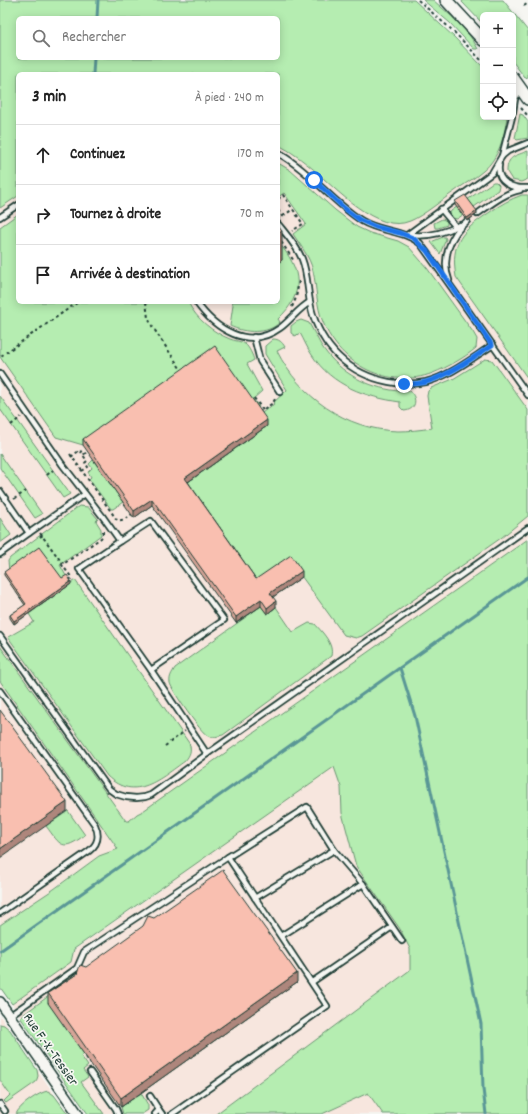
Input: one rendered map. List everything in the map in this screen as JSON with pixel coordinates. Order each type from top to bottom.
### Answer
[{"type":"street","points":[[446,0],[480,37]]},
{"type":"street","points":[[516,83],[528,100]]},
{"type":"street","name":"Rue F.-X.-Tessier","points":[[4,1010],[78,1114]]},
{"type":"lane","points":[[516,97],[520,89]]},
{"type":"lane","points":[[512,120],[510,132],[498,169],[503,180],[508,185],[528,188]]},
{"type":"lane","points":[[407,235],[492,173],[502,156],[508,151],[528,143]]},
{"type":"lane","points":[[280,154],[296,164],[344,208],[360,220],[376,227],[407,235],[427,236],[456,227],[467,221],[457,230],[449,246],[446,270],[451,286]]},
{"type":"lane","points":[[477,214],[507,194],[528,188]]},
{"type":"lane","points":[[0,217],[16,206]]},
{"type":"lane","points":[[441,209],[456,227]]},
{"type":"lane","points":[[280,227],[302,257],[313,315],[319,329],[328,344],[346,363],[358,372],[372,378],[404,384],[426,382],[459,366],[492,345]]},
{"type":"lane","points":[[407,235],[420,243],[427,251],[528,395]]},
{"type":"lane","points":[[198,304],[206,315],[224,330],[234,335],[254,337],[270,334],[279,329],[310,302]]},
{"type":"lane","points":[[254,337],[260,361],[280,392]]},
{"type":"lane","points":[[0,374],[62,464],[120,541]]},
{"type":"lane","points":[[0,491],[29,533]]},
{"type":"lane","points":[[0,554],[85,494]]},
{"type":"lane","points":[[151,670],[224,620],[151,520],[79,569],[151,670],[207,754]]},
{"type":"lane","points":[[0,636],[109,789],[116,794],[126,797],[136,798],[152,795],[207,754],[528,528]]},
{"type":"lane","points":[[0,691],[95,825],[98,836],[94,846],[89,851],[0,913]]},
{"type":"lane","points":[[4,1010],[77,968],[84,952],[307,807],[334,850],[363,884],[402,941]]},
{"type":"lane","points":[[255,898],[334,850]]},
{"type":"lane","points":[[172,1114],[328,1006],[228,857]]},
{"type":"lane","points":[[281,936],[363,884]]},
{"type":"lane","points":[[312,982],[392,927]]},
{"type":"lane","points":[[90,1072],[118,1114]]},
{"type":"lane","points":[[150,1096],[161,1112],[154,1114]]},
{"type":"lane","points":[[0,1104],[5,1111]]},
{"type":"path","points":[[418,0],[453,31],[480,59]]},
{"type":"path","points":[[524,6],[528,3]]},
{"type":"path","points":[[280,198],[284,195],[304,224],[293,231]]},
{"type":"path","points":[[282,216],[293,209]]},
{"type":"path","points":[[280,240],[296,266]]},
{"type":"path","points":[[288,312],[296,298],[300,279]]},
{"type":"path","points":[[1,356],[75,304]]},
{"type":"path","points":[[146,304],[148,318],[152,326],[184,373]]},
{"type":"path","points":[[254,398],[263,410]]},
{"type":"path","points":[[258,413],[273,403]]},
{"type":"path","points":[[11,425],[17,420]]},
{"type":"path","points":[[82,471],[88,467],[85,462],[87,461],[80,450],[70,455],[117,520],[125,519],[132,514]]},
{"type":"path","points":[[83,455],[87,452]]},
{"type":"path","points":[[47,475],[53,470]]},
{"type":"path","points":[[19,495],[26,491]]},
{"type":"path","points":[[63,564],[101,538],[103,535],[103,530],[101,527]]},
{"type":"path","points":[[45,534],[41,536],[72,578],[68,580]]},
{"type":"path","points":[[165,746],[182,733]]},
{"type":"shaded area","points":[[0,0],[411,0],[480,112],[480,120],[516,120],[516,106],[528,122],[528,559],[118,849],[99,856],[0,928]]},
{"type":"shaded area","points":[[400,689],[457,944],[217,1114],[88,1114],[12,1004],[71,962],[74,950],[161,889]]},
{"type":"shaded area","points":[[0,1016],[18,1042],[68,1114],[0,1114]]},
{"type":"shaded area","points":[[369,1092],[383,1114],[322,1114]]},
{"type":"green space","points":[[0,0],[414,0],[454,37],[480,64],[480,120],[506,120],[500,147],[489,166],[476,177],[421,215],[410,221],[398,224],[371,216],[345,197],[305,162],[280,146],[280,72],[16,72],[16,197],[0,208]]},
{"type":"green space","points":[[423,0],[433,0],[458,22],[464,28],[478,49],[474,49],[450,23]]},
{"type":"green space","points":[[463,0],[503,0],[513,12],[480,12],[480,21],[462,2]]},
{"type":"green space","points":[[516,16],[528,31],[528,77],[525,78],[516,66]]},
{"type":"green space","points":[[520,114],[523,115],[528,122],[528,138],[517,140],[515,138]]},
{"type":"green space","points":[[528,151],[528,179],[521,182],[512,180],[507,172],[508,163],[513,157]]},
{"type":"green space","points":[[280,164],[290,170],[335,210],[357,227],[370,233],[398,241],[409,247],[427,268],[473,332],[477,339],[476,348],[456,362],[444,368],[433,373],[416,377],[400,378],[383,376],[354,362],[341,350],[331,337],[323,322],[319,310],[312,266],[293,234],[306,224],[284,193],[280,196]]},
{"type":"green space","points":[[493,182],[496,182],[499,185],[498,190],[457,219],[452,218],[450,213],[451,211]]},
{"type":"green space","points":[[522,195],[528,195],[528,379],[456,277],[455,265],[457,246],[460,238],[465,232],[472,225],[498,207],[509,200]]},
{"type":"green space","points":[[16,215],[16,304],[189,304],[206,325],[232,340],[244,343],[248,347],[254,360],[247,364],[262,391],[253,399],[259,407],[256,409],[83,445],[56,437],[0,357],[0,227]]},
{"type":"green space","points":[[442,219],[447,221],[447,225],[435,228],[434,223]]},
{"type":"green space","points":[[443,237],[446,239],[440,254],[431,242]]},
{"type":"green space","points":[[280,244],[292,263],[296,272],[297,282],[293,300],[287,310],[278,319],[280,322],[269,329],[256,332],[230,326],[233,304],[280,304],[280,262],[282,260]]},
{"type":"green space","points":[[301,320],[309,323],[327,354],[351,375],[380,388],[410,391],[413,394],[415,401],[411,409],[404,411],[400,407],[400,402],[362,393],[329,375],[312,355],[300,333],[295,336],[291,333],[291,326]]},
{"type":"green space","points":[[273,339],[279,340],[284,345],[285,347],[277,351],[298,383],[327,408],[360,425],[398,431],[432,428],[427,396],[428,391],[431,388],[453,379],[485,359],[492,360],[528,410],[528,516],[501,538],[362,636],[356,638],[344,635],[291,562],[256,586],[185,484],[267,426],[259,415],[274,404],[273,403],[287,390],[265,354],[265,346]]},
{"type":"green space","points":[[0,396],[70,494],[63,498],[0,409]]},
{"type":"green space","points":[[0,454],[42,514],[35,518],[0,468]]},
{"type":"green space","points":[[93,460],[123,502],[113,509],[111,509],[89,479],[91,477],[88,472],[92,468],[89,464]]},
{"type":"green space","points":[[79,506],[88,507],[98,519],[96,521],[101,529],[101,535],[60,565],[66,576],[62,582],[9,571],[8,561],[10,558]]},
{"type":"green space","points":[[0,518],[11,535],[0,543]]},
{"type":"green space","points":[[528,539],[528,1114],[383,1114],[368,1093],[322,1114],[216,1114],[410,970],[410,949],[400,929],[356,866],[342,813],[341,787],[334,767],[74,949],[71,962],[12,1004],[0,987],[0,925],[54,889],[99,856],[118,849],[0,681],[0,646],[126,821],[129,821]]},
{"type":"green space","points":[[75,580],[189,743],[190,752],[185,761],[148,785],[138,788],[128,787],[117,784],[107,776],[8,637],[34,622],[29,614]]},
{"type":"green space","points":[[261,606],[267,614],[276,607],[293,632],[309,623],[315,624],[331,647],[331,656],[223,735],[214,737],[208,736],[193,720],[176,694],[170,683],[171,675],[175,668]]},
{"type":"green space","points":[[68,811],[85,835],[67,845],[59,842],[46,826]]},
{"type":"green space","points":[[50,995],[49,1003],[84,1054],[81,1056],[88,1066],[83,1070],[88,1077],[81,1082],[104,1114],[88,1114],[20,1017]]},
{"type":"green space","points":[[0,1024],[4,1025],[10,1030],[37,1070],[38,1076],[36,1082],[6,1103],[4,1101],[10,1095],[0,1080]]},
{"type":"green space","points":[[48,1091],[54,1095],[68,1114],[16,1114],[21,1107],[30,1100]]},
{"type":"green space","points":[[141,1093],[148,1105],[148,1110],[142,1114],[123,1114],[121,1107]]},
{"type":"building","points":[[465,195],[477,211],[467,218],[455,201]]},
{"type":"building","points":[[215,346],[267,420],[185,478],[256,579],[291,555],[302,571],[270,593],[276,601],[267,608],[261,599],[236,617],[152,499],[134,511],[83,439]]},
{"type":"building","points":[[39,547],[62,578],[67,575],[71,581],[14,621],[10,615],[26,604],[4,572]]},
{"type":"building","points":[[0,710],[67,802],[0,849]]},
{"type":"building","points":[[223,870],[297,973],[121,1098],[48,993],[77,974],[80,965],[86,967],[143,926],[148,916],[154,918]]},
{"type":"waterway","points":[[97,16],[98,0]]},
{"type":"waterway","points":[[93,72],[94,60]]},
{"type":"waterway","points":[[0,951],[528,577]]},
{"type":"waterway","points":[[400,668],[415,716],[481,1024],[483,1089],[486,1114]]},
{"type":"route","points":[[314,180],[344,208],[360,220],[376,227],[407,235],[420,243],[492,345],[459,366],[434,379],[416,384],[404,384]]}]
